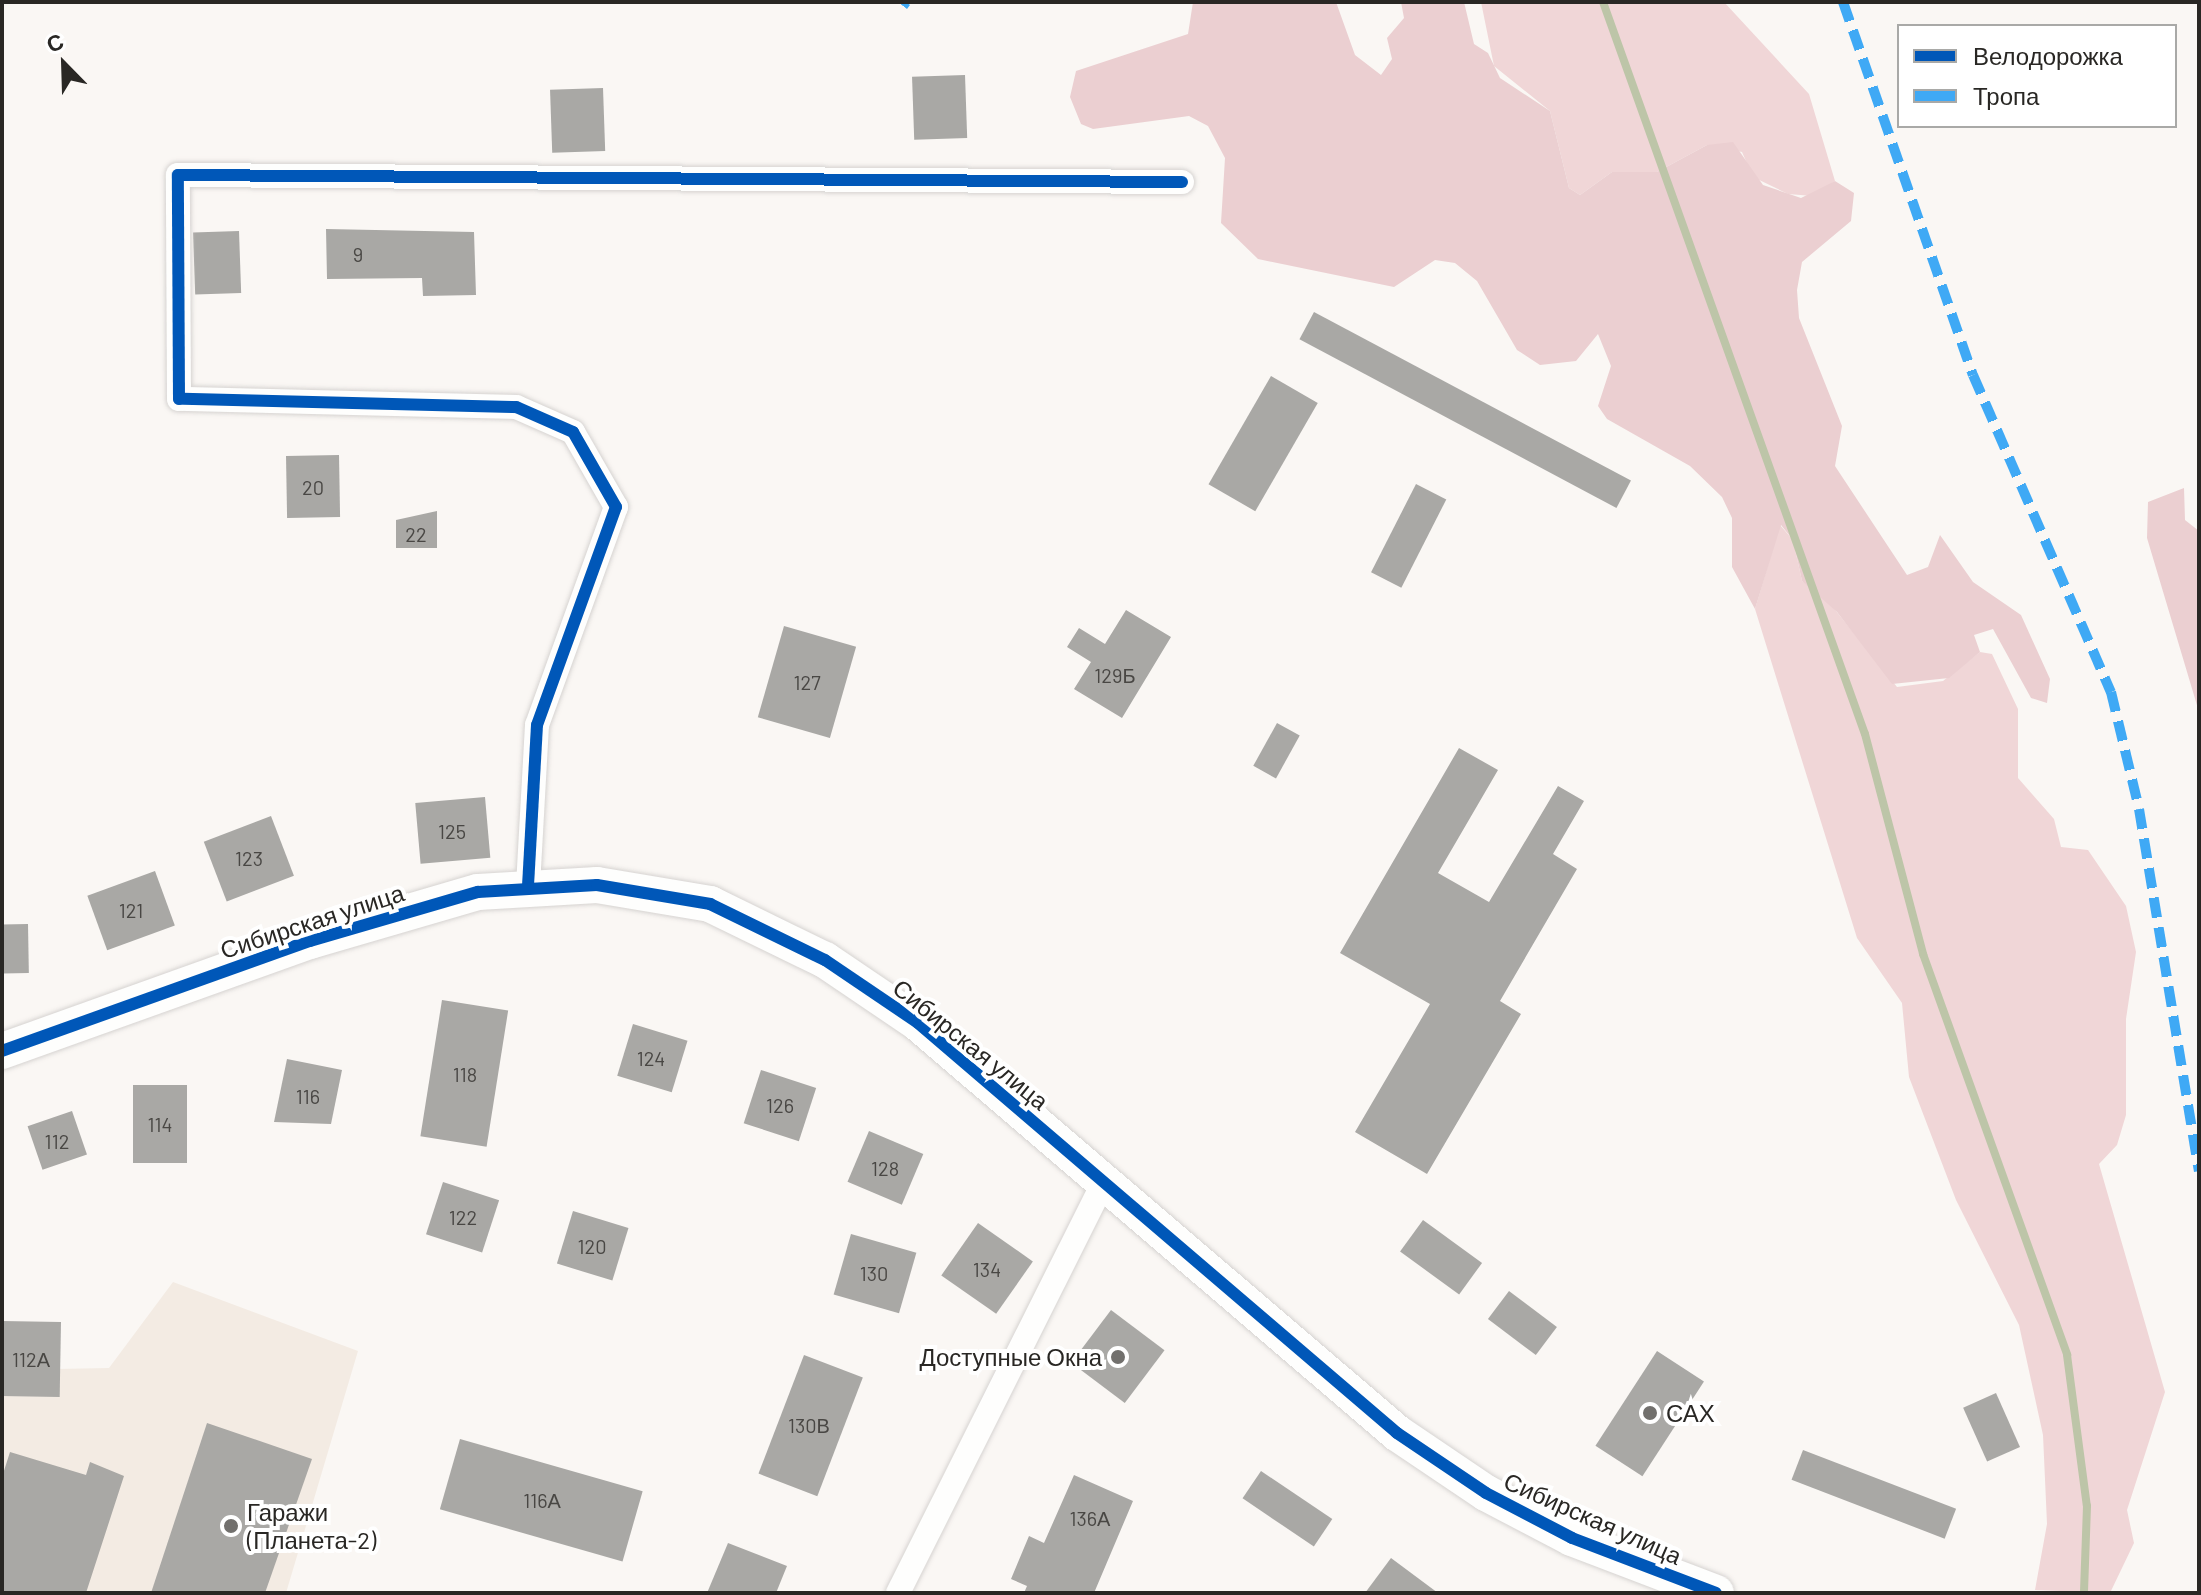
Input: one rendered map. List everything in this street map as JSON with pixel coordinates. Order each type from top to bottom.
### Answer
[{"type":"street","points":[[528,886],[537,725],[616,507],[573,432],[516,407],[179,399],[178,175],[1182,182]]},
{"type":"street","name":"Сибирская улица","points":[[2,1051],[310,941],[478,892],[528,886],[665,892],[749,920],[918,1023],[1339,1387],[1486,1493],[1639,1567],[1716,1593]]},
{"type":"street","points":[[898,1593],[1103,1183]]},
{"type":"shaded area","points":[[1193,2],[1336,2],[1355,55],[1381,75],[1392,59],[1387,38],[1404,18],[1401,2],[1464,2],[1474,44],[1488,53],[1500,78],[1550,111],[1569,188],[1580,195],[1612,172],[1657,172],[1707,145],[1733,142],[1763,185],[1801,198],[1835,181],[1854,193],[1851,221],[1802,262],[1797,290],[1799,318],[1842,426],[1835,466],[1907,575],[1928,567],[1940,535],[1973,582],[2021,615],[2050,679],[2047,703],[2031,698],[1993,629],[1974,635],[1980,652],[1949,678],[1892,684],[1837,612],[1802,581],[1793,540],[1781,525],[1755,609],[1732,567],[1732,518],[1722,497],[1690,466],[1607,419],[1598,406],[1611,366],[1598,334],[1576,361],[1540,365],[1517,350],[1477,281],[1455,263],[1435,260],[1394,287],[1258,259],[1221,223],[1225,158],[1208,126],[1189,116],[1093,129],[1081,124],[1070,97],[1076,71],[1188,34]]},
{"type":"shaded area","points":[[1481,2],[1724,2],[1809,94],[1835,181],[1813,196],[1788,194],[1753,177],[1742,152],[1707,145],[1657,172],[1612,172],[1580,195],[1569,188],[1550,111],[1494,66]]},
{"type":"shaded area","points":[[2184,488],[2185,520],[2199,531],[2199,712],[2147,538],[2148,502]]},
{"type":"shaded area","points":[[1780,525],[1793,540],[1802,581],[1824,596],[1897,687],[1943,681],[1980,652],[1992,654],[2018,709],[2018,778],[2054,819],[2061,847],[2088,850],[2126,906],[2136,952],[2126,1019],[2126,1115],[2117,1145],[2099,1164],[2165,1392],[2127,1510],[2134,1543],[2110,1593],[2035,1590],[2047,1524],[2043,1435],[2019,1325],[1956,1200],[1909,1077],[1902,1003],[1857,938],[1755,609]]},
{"type":"shaded area","points":[[173,1282],[358,1351],[286,1593],[2,1593],[2,1370],[109,1368]]},
{"type":"building","points":[[965,75],[967,138],[914,140],[912,77]]},
{"type":"building","points":[[603,88],[605,151],[552,153],[550,90]]},
{"type":"building","points":[[326,229],[474,232],[476,295],[423,296],[422,278],[327,279]]},
{"type":"building","points":[[239,231],[241,293],[195,295],[193,233]]},
{"type":"building","points":[[1314,312],[1631,481],[1616,508],[1299,339]]},
{"type":"building","points":[[1271,376],[1318,403],[1255,511],[1208,484]]},
{"type":"building","points":[[339,455],[340,517],[287,518],[286,456]]},
{"type":"building","points":[[1416,484],[1446,499],[1401,588],[1371,572]]},
{"type":"building","points":[[437,511],[437,548],[396,548],[396,520]]},
{"type":"building","points":[[1126,610],[1171,637],[1122,718],[1074,689],[1091,662],[1067,647],[1079,628],[1105,644]]},
{"type":"building","points":[[784,626],[856,647],[830,738],[758,717]]},
{"type":"building","points":[[1277,723],[1300,736],[1276,778],[1253,766]]},
{"type":"building","points":[[1459,748],[1498,770],[1438,873],[1489,902],[1558,786],[1584,801],[1553,854],[1577,869],[1500,1001],[1521,1014],[1427,1174],[1355,1132],[1430,1004],[1340,953]]},
{"type":"building","points":[[485,797],[490,858],[421,864],[415,803]]},
{"type":"building","points":[[271,816],[294,876],[227,902],[204,842]]},
{"type":"building","points":[[155,871],[175,926],[107,950],[87,896]]},
{"type":"building","points":[[2,924],[28,924],[29,973],[3,973]]},
{"type":"building","points":[[442,1000],[508,1010],[487,1147],[420,1136]]},
{"type":"building","points":[[633,1024],[688,1041],[672,1092],[617,1076]]},
{"type":"building","points":[[287,1059],[342,1070],[331,1124],[274,1122]]},
{"type":"building","points":[[761,1070],[816,1088],[799,1141],[744,1123]]},
{"type":"building","points":[[133,1085],[187,1085],[187,1163],[133,1163]]},
{"type":"building","points":[[72,1111],[87,1154],[43,1170],[28,1126]]},
{"type":"building","points":[[869,1131],[923,1154],[902,1205],[848,1182]]},
{"type":"building","points":[[443,1182],[499,1200],[482,1253],[426,1234]]},
{"type":"building","points":[[573,1211],[628,1228],[612,1281],[557,1264]]},
{"type":"building","points":[[1423,1220],[1482,1263],[1459,1294],[1400,1252]]},
{"type":"building","points":[[978,1223],[1033,1261],[996,1314],[941,1275]]},
{"type":"building","points":[[851,1234],[916,1253],[899,1313],[834,1295]]},
{"type":"building","points":[[1509,1291],[1557,1327],[1536,1355],[1488,1319]]},
{"type":"building","name":"Доступные Окна","points":[[1111,1310],[1165,1350],[1125,1403],[1071,1363]]},
{"type":"building","points":[[2,1321],[61,1322],[60,1397],[2,1396]]},
{"type":"building","name":"САХ","points":[[1657,1351],[1704,1381],[1642,1476],[1595,1446]]},
{"type":"building","points":[[804,1355],[863,1378],[817,1496],[758,1474]]},
{"type":"building","points":[[1996,1393],[2020,1447],[1987,1462],[1963,1408]]},
{"type":"building","name":"Гаражи (Планета-2)","points":[[207,1423],[312,1459],[265,1593],[151,1593]]},
{"type":"building","points":[[460,1439],[643,1491],[623,1562],[440,1509]]},
{"type":"building","points":[[1803,1450],[1956,1509],[1945,1539],[1792,1480]]},
{"type":"building","points":[[10,1452],[86,1475],[90,1462],[124,1476],[86,1593],[2,1593],[2,1477]]},
{"type":"building","points":[[1261,1471],[1332,1519],[1314,1546],[1243,1498]]},
{"type":"building","points":[[1074,1475],[1133,1501],[1094,1593],[1024,1593],[1027,1586],[1011,1579],[1029,1536],[1044,1543]]},
{"type":"building","points":[[728,1543],[787,1566],[776,1593],[707,1593]]},
{"type":"building","points":[[1391,1558],[1438,1593],[1365,1593]]},
{"type":"waterway","points":[[1603,2],[1865,734],[1923,954],[2067,1355],[2087,1506],[2084,1593]]},
{"type":"marked path","points":[[903,6],[906,2]]},
{"type":"marked path","points":[[1843,2],[1973,375],[2111,692],[2139,809],[2199,1171]]},
{"type":"cycle path","points":[[528,886],[537,725],[616,507],[573,432],[516,407],[179,399],[178,175],[1182,182]]},
{"type":"cycle path","points":[[2,1051],[310,941],[478,892],[597,885],[710,904],[825,960],[918,1023],[1397,1433],[1486,1493],[1572,1538],[1716,1593]]},
{"type":"place","name":"Доступные Окна","points":[[1118,1357]]},
{"type":"place","name":"САХ","points":[[1650,1413]]},
{"type":"place","name":"Гаражи (Планета-2)","points":[[231,1526]]}]
